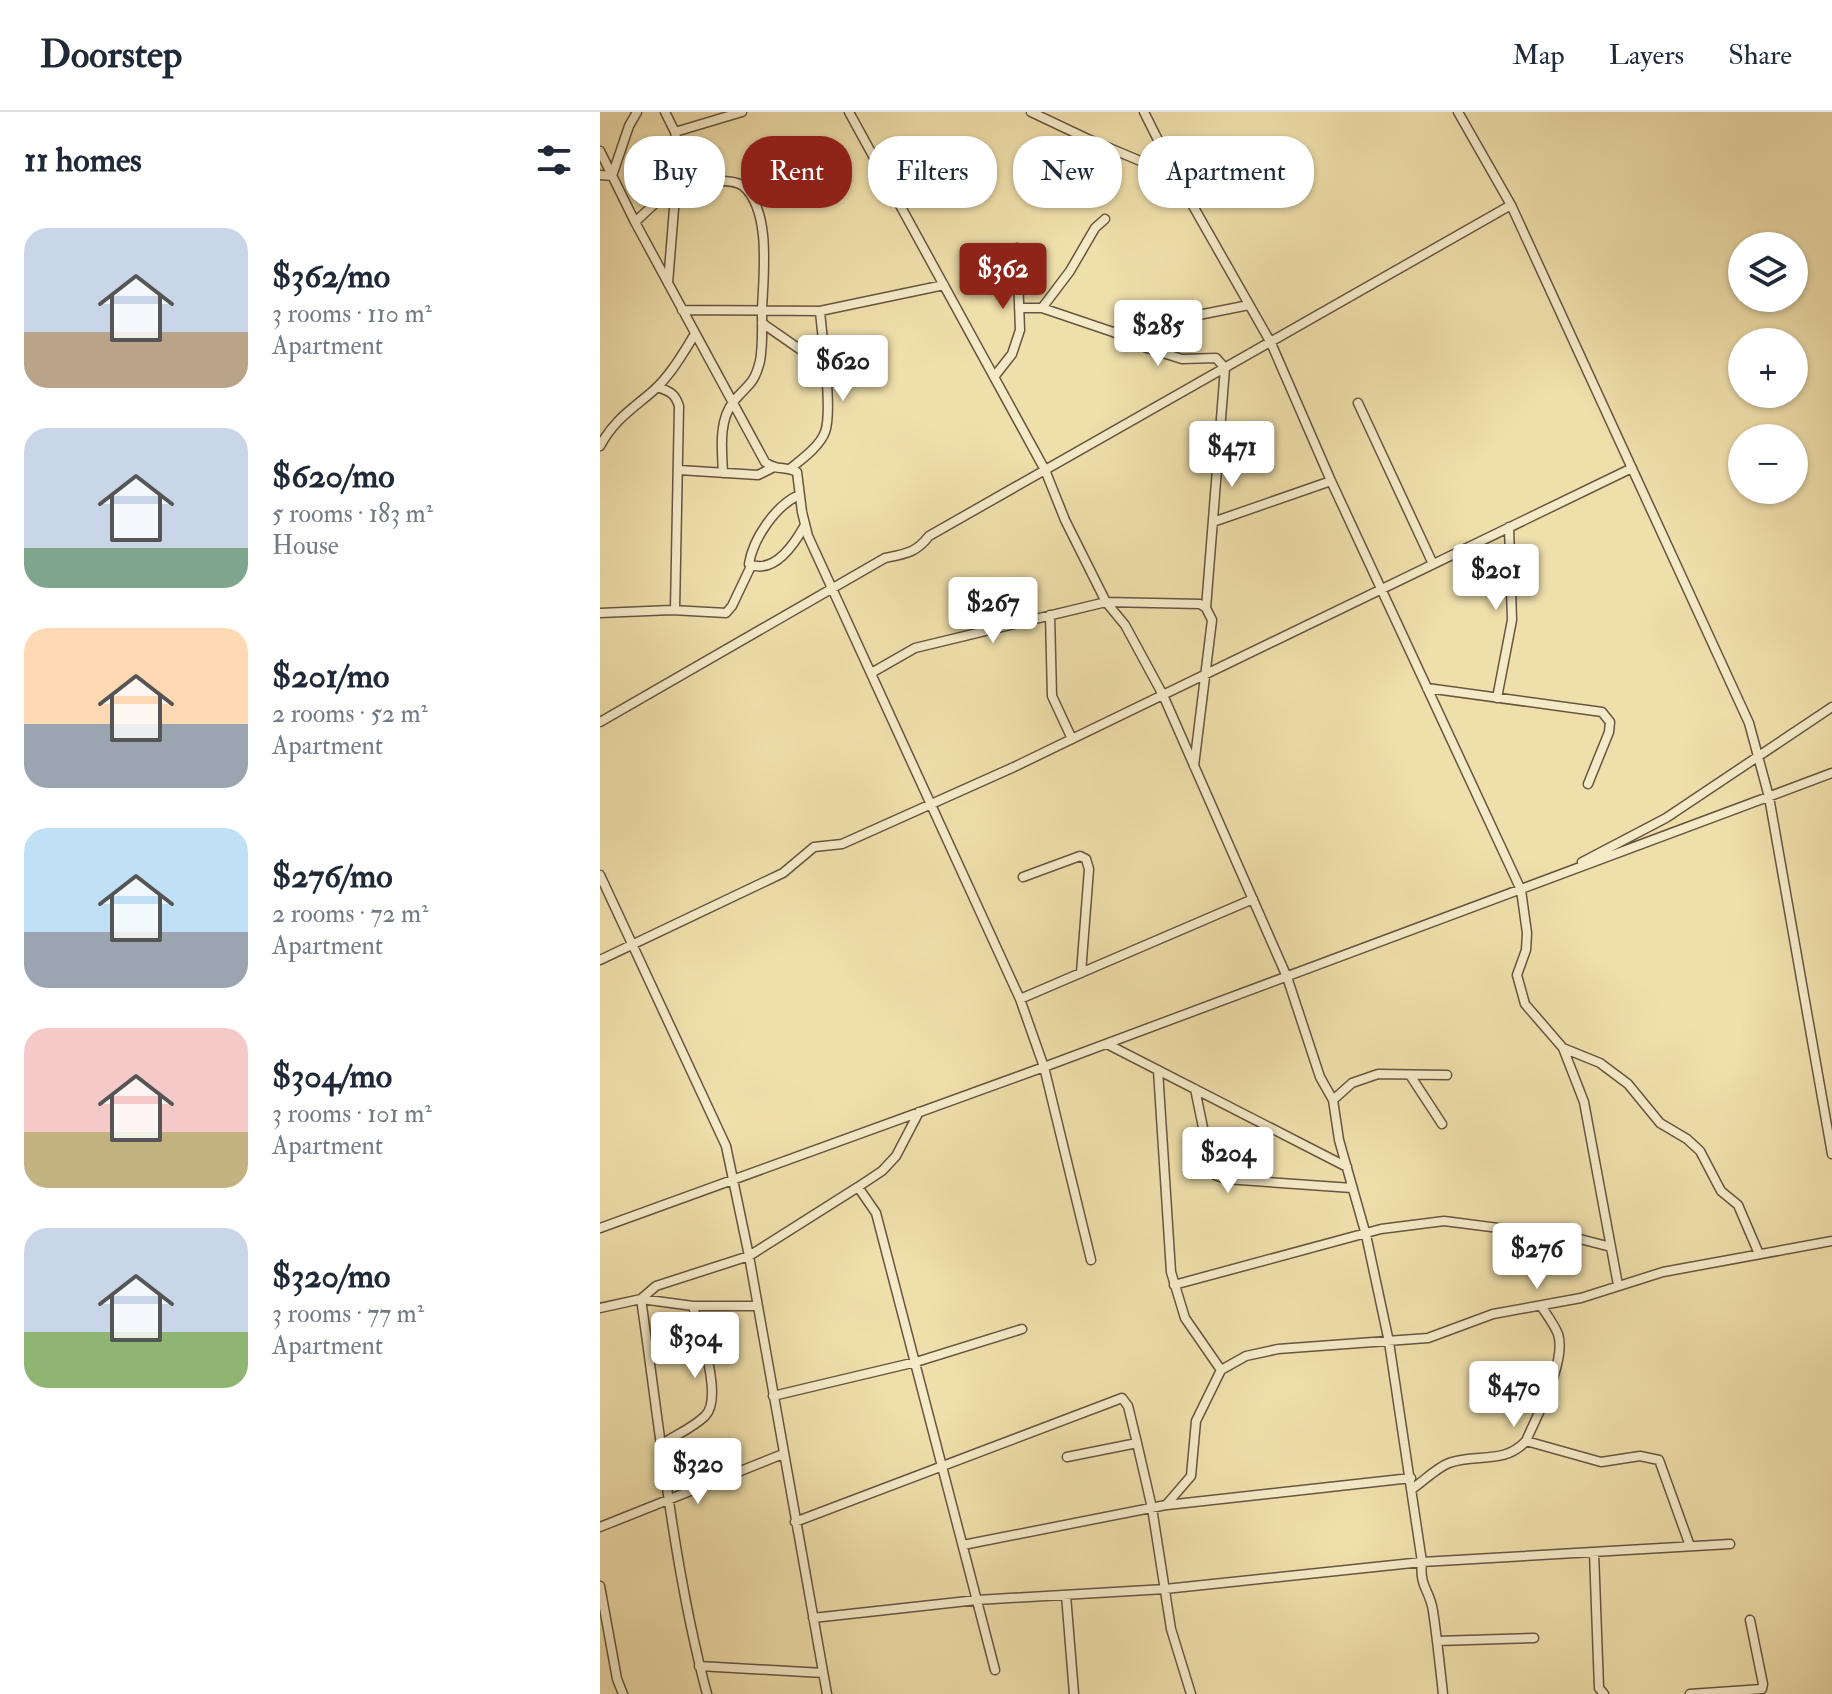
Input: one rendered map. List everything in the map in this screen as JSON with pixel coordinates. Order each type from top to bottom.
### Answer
[{"type":"street","points":[[612,176],[637,112]]},
{"type":"street","points":[[665,112],[676,136]]},
{"type":"street","points":[[675,132],[742,112]]},
{"type":"street","points":[[849,112],[1045,470],[1065,520],[1106,602],[1125,625],[1163,695],[1287,977],[1320,1077],[1333,1100],[1352,1188],[1366,1235],[1389,1342],[1411,1478],[1422,1562],[1420,1575],[1432,1606],[1443,1694]]},
{"type":"street","points":[[1031,112],[1138,160]]},
{"type":"street","points":[[1144,112],[1156,136]]},
{"type":"street","points":[[1458,112],[1511,205],[1749,723],[1769,797],[1832,1154]]},
{"type":"street","points":[[600,151],[695,334],[765,462],[772,468]]},
{"type":"street","points":[[600,175],[612,176]]},
{"type":"street","points":[[723,473],[722,441],[726,415],[733,402],[753,383],[761,358],[764,239],[758,209],[744,187],[725,182]]},
{"type":"street","points":[[600,722],[885,558],[910,554],[919,549],[929,536],[1511,205]]},
{"type":"street","points":[[635,222],[650,208]]},
{"type":"street","points":[[668,284],[674,208]]},
{"type":"street","points":[[1194,208],[1271,343],[1331,481],[1521,890],[1527,933],[1526,950],[1517,975],[1525,1004],[1563,1048],[1584,1102],[1618,1285]]},
{"type":"street","points":[[1042,308],[1070,271],[1095,228],[1105,219]]},
{"type":"street","points":[[994,377],[1012,354],[1020,330],[1017,248]]},
{"type":"street","points":[[682,310],[820,311],[944,285]]},
{"type":"street","points":[[1113,332],[1249,305]]},
{"type":"street","points":[[1019,308],[1042,308],[1182,359],[1216,358],[1225,368],[1206,608]]},
{"type":"street","points":[[791,468],[807,455],[825,433],[828,411],[820,311]]},
{"type":"street","points":[[762,323],[824,366]]},
{"type":"street","points":[[600,446],[620,417],[657,387],[670,372],[695,334]]},
{"type":"street","points":[[657,387],[676,397],[679,406],[675,610]]},
{"type":"street","points":[[1358,403],[1433,564]]},
{"type":"street","points":[[679,470],[758,475],[772,468],[791,468],[797,472],[805,525],[1020,999],[1044,1067],[1091,1260]]},
{"type":"street","points":[[600,960],[783,873],[814,847],[842,844],[933,804],[1632,468]]},
{"type":"street","points":[[1213,522],[1331,481]]},
{"type":"street","points":[[600,613],[675,610],[726,613],[751,566],[749,561],[760,533],[791,499],[799,495]]},
{"type":"street","points":[[751,566],[781,558],[805,525]]},
{"type":"street","points":[[1497,698],[1512,620],[1509,527]]},
{"type":"street","points":[[873,672],[915,648],[1106,602],[1200,604],[1212,620],[1194,766]]},
{"type":"street","points":[[1050,615],[1052,696],[1072,739]]},
{"type":"street","points":[[1427,688],[1602,712],[1610,722],[1609,732],[1588,784]]},
{"type":"street","points":[[1550,879],[1666,818],[1832,707]]},
{"type":"street","points":[[600,1228],[1107,1044],[1832,773]]},
{"type":"street","points":[[1023,877],[1080,856],[1086,859],[1089,869],[1081,973]]},
{"type":"street","points":[[600,875],[726,1146],[749,1256],[827,1694]]},
{"type":"street","points":[[1020,999],[1253,899]]},
{"type":"street","points":[[1107,1044],[1347,1167]]},
{"type":"street","points":[[1563,1048],[1600,1063],[1628,1084],[1660,1123],[1700,1151],[1721,1191],[1738,1205],[1759,1254]]},
{"type":"street","points":[[1158,1070],[1171,1272],[1185,1318],[1221,1370]]},
{"type":"street","points":[[1333,1100],[1352,1083],[1378,1074],[1447,1075]]},
{"type":"street","points":[[1410,1075],[1442,1124]]},
{"type":"street","points":[[1195,1089],[1215,1175],[1226,1179],[1352,1188]]},
{"type":"street","points":[[641,1299],[656,1286],[749,1256],[882,1171],[896,1156],[919,1112]]},
{"type":"street","points":[[858,1187],[876,1213],[995,1670]]},
{"type":"street","points":[[1174,1285],[1381,1229],[1444,1221],[1576,1238],[1611,1247]]},
{"type":"street","points":[[1166,1505],[1191,1476],[1196,1421],[1221,1370],[1246,1356],[1278,1349],[1428,1338],[1493,1314],[1581,1298],[1663,1272],[1832,1241]]},
{"type":"street","points":[[641,1299],[669,1500],[699,1666],[707,1694]]},
{"type":"street","points":[[600,1308],[641,1299],[693,1306],[757,1306]]},
{"type":"street","points":[[662,1444],[707,1415],[712,1403],[713,1386],[693,1306]]},
{"type":"street","points":[[1412,1489],[1445,1465],[1460,1460],[1501,1457],[1517,1451],[1526,1441],[1556,1369],[1560,1349],[1557,1333],[1541,1306]]},
{"type":"street","points":[[773,1396],[916,1362],[1022,1329]]},
{"type":"street","points":[[795,1522],[1122,1398],[1128,1406],[1152,1508],[1171,1629],[1191,1694]]},
{"type":"street","points":[[1526,1441],[1601,1462],[1640,1456],[1659,1460],[1690,1546]]},
{"type":"street","points":[[1067,1457],[1137,1443]]},
{"type":"street","points":[[600,1527],[783,1454]]},
{"type":"street","points":[[963,1545],[1166,1505],[1411,1478]]},
{"type":"street","points":[[813,1618],[977,1600],[1165,1589],[1422,1562],[1730,1544]]},
{"type":"street","points":[[1594,1552],[1599,1688],[1604,1694]]},
{"type":"street","points":[[600,1586],[617,1679],[623,1694]]},
{"type":"street","points":[[1066,1595],[1074,1694]]},
{"type":"street","points":[[1690,1694],[1762,1689],[1750,1620]]},
{"type":"street","points":[[1437,1641],[1534,1638]]},
{"type":"street","points":[[699,1666],[823,1673]]}]
